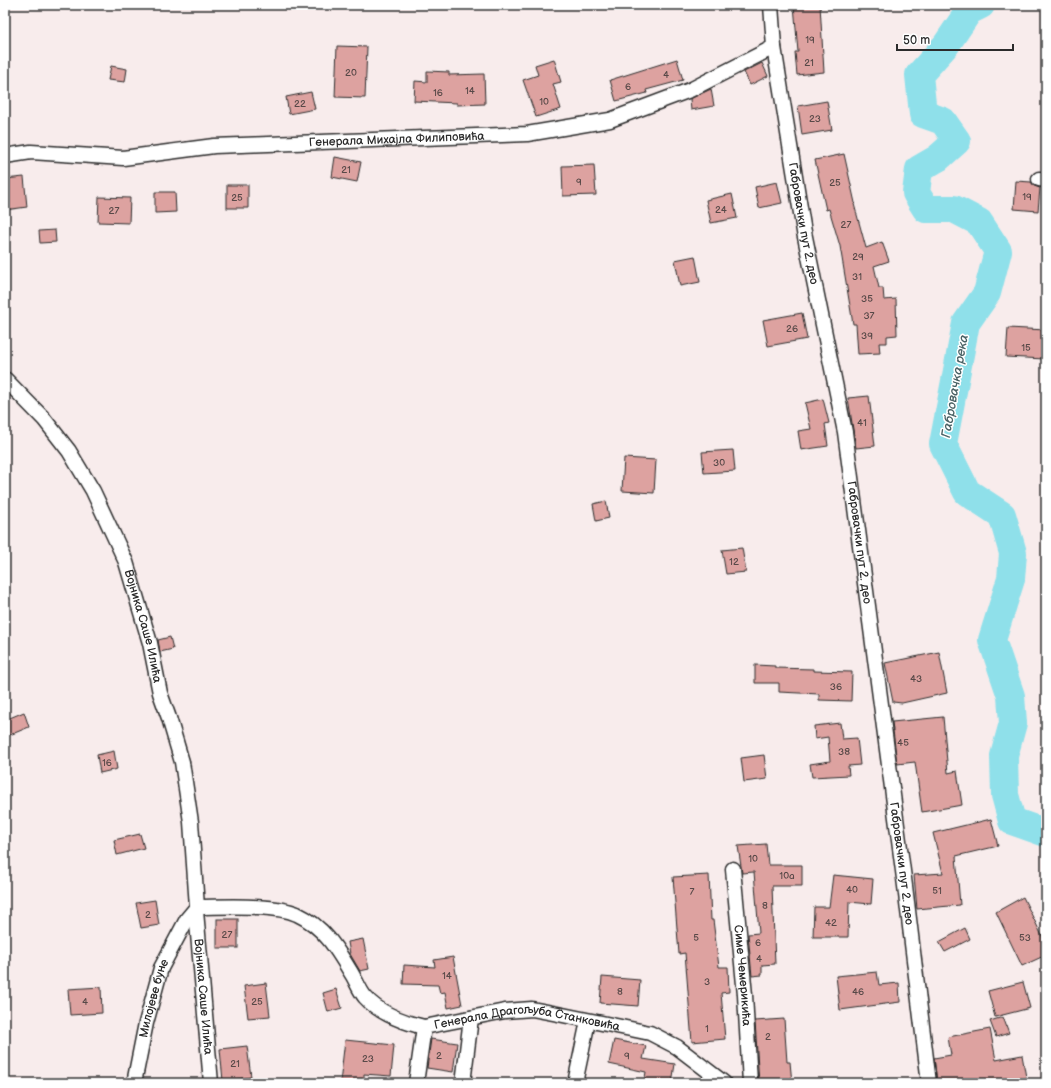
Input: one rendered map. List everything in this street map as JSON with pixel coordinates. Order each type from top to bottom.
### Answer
[{"type":"street","name":"Габровачки пут 2. део","points":[[770,5],[774,47],[804,232],[845,432],[903,870],[929,1083]]},
{"type":"street","name":"Генерала Михајла Филиповића","points":[[5,156],[31,152],[123,158],[214,146],[527,134],[610,120],[690,90],[774,47]]},
{"type":"street","name":"Војника Саше Илића","points":[[5,379],[44,419],[69,451],[93,491],[126,562],[150,643],[160,693],[182,762],[191,822],[193,912],[211,1083]]},
{"type":"street","name":"Симе Чемерикића","points":[[733,868],[745,994],[750,1083]]},
{"type":"street","name":"Генерала Драгољуба Станковића","points":[[193,912],[281,910],[296,913],[320,929],[333,943],[364,997],[398,1020],[424,1027],[505,1012],[532,1009],[588,1021],[633,1028],[664,1039],[724,1083]]},
{"type":"street","name":"Милојеве буне","points":[[134,1083],[146,1023],[161,968],[193,912]]},
{"type":"street","points":[[463,1083],[471,1018]]},
{"type":"street","points":[[575,1083],[588,1021]]},
{"type":"street","points":[[416,1083],[424,1027]]},
{"type":"building","points":[[794,5],[820,5],[824,72],[797,75],[795,52],[798,52]]},
{"type":"building","points":[[337,46],[367,47],[365,98],[335,97]]},
{"type":"building","points":[[554,59],[561,82],[553,84],[561,109],[536,117],[523,80],[538,75],[535,65]]},
{"type":"building","points":[[677,59],[683,80],[646,90],[647,93],[616,101],[610,80]]},
{"type":"building","points":[[762,63],[768,76],[750,85],[744,72]]},
{"type":"building","points":[[111,66],[127,69],[125,82],[108,80]]},
{"type":"building","points":[[427,71],[449,72],[449,75],[484,74],[485,104],[457,105],[457,103],[414,101],[415,81],[427,82]]},
{"type":"building","points":[[711,89],[714,106],[691,110],[690,99]]},
{"type":"building","points":[[311,92],[315,109],[289,114],[286,97]]},
{"type":"building","points":[[827,101],[832,130],[802,135],[798,106]]},
{"type":"building","points":[[844,154],[854,204],[866,248],[882,242],[889,261],[874,266],[879,288],[883,288],[884,300],[896,299],[897,335],[887,336],[887,343],[879,343],[880,353],[858,354],[856,324],[853,324],[840,246],[829,209],[826,210],[815,160]]},
{"type":"building","points":[[335,157],[361,162],[357,182],[332,177]]},
{"type":"building","points":[[594,165],[596,195],[563,196],[562,166]]},
{"type":"building","points":[[24,177],[27,207],[5,210],[5,179]]},
{"type":"building","points":[[1016,181],[1031,182],[1034,186],[1040,188],[1038,211],[1014,209]]},
{"type":"building","points":[[777,182],[782,203],[759,208],[755,187]]},
{"type":"building","points":[[227,185],[248,185],[248,208],[227,208]]},
{"type":"building","points":[[155,192],[175,192],[176,212],[155,213]]},
{"type":"building","points":[[732,194],[737,218],[711,223],[706,200]]},
{"type":"building","points":[[99,197],[130,198],[129,223],[98,222]]},
{"type":"building","points":[[55,230],[56,242],[40,243],[39,231]]},
{"type":"building","points":[[695,256],[700,282],[680,286],[675,260]]},
{"type":"building","points":[[802,313],[807,339],[768,346],[763,320]]},
{"type":"building","points":[[1008,328],[1046,330],[1045,359],[1006,357]]},
{"type":"building","points":[[869,396],[875,446],[856,448],[848,398]]},
{"type":"building","points":[[823,399],[829,423],[825,424],[828,446],[801,450],[798,431],[811,429],[805,403]]},
{"type":"building","points":[[733,450],[735,471],[704,473],[702,452]]},
{"type":"building","points":[[624,458],[656,460],[654,493],[622,491]]},
{"type":"building","points":[[606,501],[609,518],[596,521],[593,504]]},
{"type":"building","points":[[742,548],[746,572],[726,574],[722,550]]},
{"type":"building","points":[[170,637],[173,649],[160,652],[158,640]]},
{"type":"building","points":[[939,652],[947,693],[902,703],[893,702],[885,663]]},
{"type":"building","points":[[755,665],[775,666],[775,668],[813,669],[813,671],[852,672],[851,701],[819,700],[819,694],[779,692],[779,683],[755,683]]},
{"type":"building","points":[[24,712],[29,727],[5,737],[5,720]]},
{"type":"building","points":[[943,717],[948,773],[957,771],[962,805],[922,812],[915,762],[897,764],[892,722]]},
{"type":"building","points":[[840,723],[842,739],[857,738],[860,765],[848,766],[849,775],[812,777],[810,764],[830,761],[828,737],[815,739],[814,726]]},
{"type":"building","points":[[114,751],[117,769],[100,773],[97,755]]},
{"type":"building","points":[[764,755],[767,779],[744,782],[741,758]]},
{"type":"building","points":[[991,819],[998,846],[956,856],[960,905],[917,909],[914,875],[943,873],[933,833]]},
{"type":"building","points":[[140,834],[144,848],[117,855],[114,840]]},
{"type":"building","points":[[766,844],[768,865],[802,865],[802,886],[772,886],[775,964],[762,965],[762,975],[752,976],[748,934],[759,933],[754,872],[742,873],[738,846]]},
{"type":"building","points":[[709,875],[711,920],[713,920],[719,967],[728,967],[729,992],[721,993],[725,1039],[692,1042],[685,953],[679,954],[673,877]]},
{"type":"building","points":[[833,875],[873,879],[871,904],[849,902],[848,937],[813,937],[814,907],[829,907]]},
{"type":"building","points":[[1023,897],[1046,944],[1046,955],[1022,966],[996,912]]},
{"type":"building","points":[[155,900],[159,925],[141,928],[136,903]]},
{"type":"building","points":[[217,919],[238,919],[238,948],[217,948]]},
{"type":"building","points":[[965,928],[970,939],[945,952],[939,942]]},
{"type":"building","points":[[363,939],[369,969],[360,971],[350,954],[348,942]]},
{"type":"building","points":[[453,957],[462,1005],[448,1008],[445,992],[440,993],[438,985],[403,984],[404,965],[435,967],[434,960]]},
{"type":"building","points":[[877,972],[879,985],[899,983],[900,1002],[840,1010],[836,976]]},
{"type":"building","points":[[602,977],[640,980],[638,1006],[600,1003]]},
{"type":"building","points":[[1023,982],[1030,1008],[995,1017],[988,991]]},
{"type":"building","points":[[266,983],[270,1016],[248,1018],[244,986]]},
{"type":"building","points":[[101,987],[102,1013],[70,1015],[68,989]]},
{"type":"building","points":[[336,989],[342,1008],[328,1012],[323,993]]},
{"type":"building","points":[[1003,1017],[1009,1033],[996,1037],[990,1021]]},
{"type":"building","points":[[784,1019],[787,1062],[790,1062],[792,1083],[759,1083],[755,1021]]},
{"type":"building","points":[[990,1029],[996,1060],[1022,1055],[1027,1083],[937,1083],[934,1058],[951,1055],[948,1037]]},
{"type":"building","points":[[431,1039],[457,1043],[453,1072],[427,1068]]},
{"type":"building","points":[[345,1040],[394,1045],[391,1076],[364,1074],[364,1083],[340,1083]]},
{"type":"building","points":[[614,1040],[646,1046],[643,1059],[675,1064],[672,1083],[644,1083],[646,1072],[609,1064]]},
{"type":"building","points":[[247,1046],[251,1077],[223,1081],[220,1049]]},
{"type":"waterway","name":"Габровачка река","points":[[981,5],[969,11],[946,45],[919,75],[923,114],[943,121],[957,141],[938,158],[919,169],[916,193],[926,209],[954,209],[979,222],[998,251],[987,293],[966,323],[943,444],[967,492],[1002,515],[1013,553],[1011,579],[992,640],[1011,696],[1013,723],[1004,756],[1005,795],[1012,821],[1046,833]]}]
